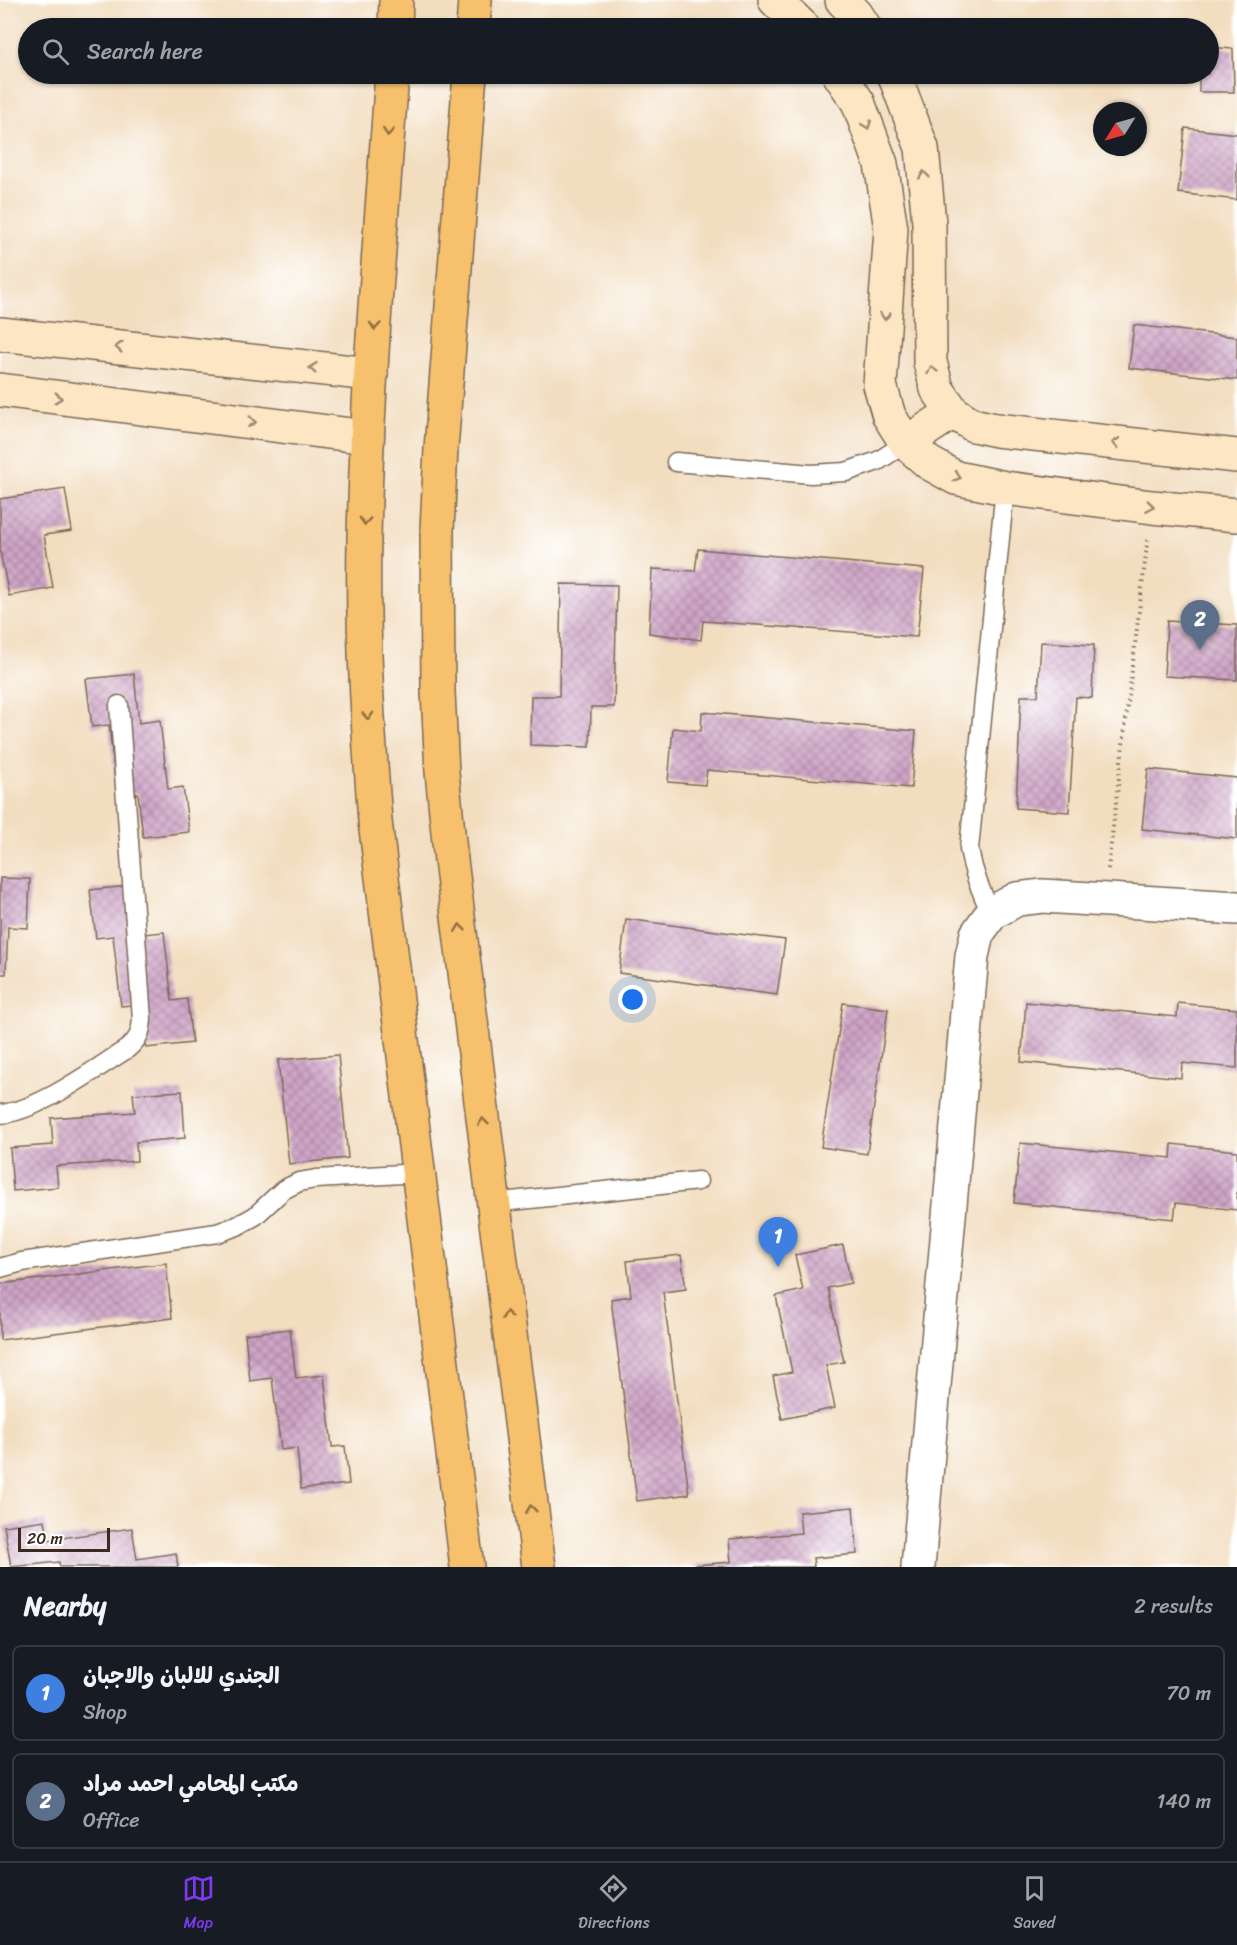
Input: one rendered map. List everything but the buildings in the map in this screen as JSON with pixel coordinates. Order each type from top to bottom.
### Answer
[{"type":"main road","points":[[395,18],[396,0]]},
{"type":"main road","points":[[474,18],[475,0]]},
{"type":"main road","points":[[775,0],[794,18]]},
{"type":"main road","points":[[842,0],[859,18]]},
{"type":"main road","points":[[391,84],[367,437],[364,542],[365,647],[373,798],[467,1567]]},
{"type":"main road","points":[[469,84],[441,449],[437,530],[438,680],[442,772],[539,1567]]},
{"type":"main road","points":[[846,84],[858,102],[881,164],[891,229],[880,385],[889,416],[906,444],[929,463],[956,478],[1005,488],[1152,507],[1237,515]]},
{"type":"main road","points":[[898,84],[922,148],[929,223],[930,362],[937,389],[953,412],[973,425],[996,430],[1237,456]]},
{"type":"main road","points":[[0,334],[371,374]]},
{"type":"main road","points":[[0,390],[367,437]]},
{"type":"main road","points":[[906,444],[953,412]]},
{"type":"street","points":[[918,1567],[972,956],[977,934],[992,913],[1017,899],[1043,896],[1237,908]]},
{"type":"lane","points":[[676,462],[811,474],[846,472],[878,461],[906,444]]},
{"type":"lane","points":[[992,913],[980,893],[969,849],[1005,488]]},
{"type":"lane","points":[[0,1113],[14,1113],[35,1105],[127,1049],[136,1041],[141,1031],[142,1019],[119,705]]},
{"type":"lane","points":[[0,1268],[22,1262],[217,1233],[237,1227],[255,1216],[283,1190],[299,1182],[419,1173]]},
{"type":"lane","points":[[493,1203],[698,1180]]},
{"type":"path","points":[[1104,899],[1152,507]]},
{"type":"place","name":"مكتب المحامي احمد مراد","points":[[1200,650]]},
{"type":"place","name":"الجندي للالبان والاجبان","points":[[778,1267]]}]
